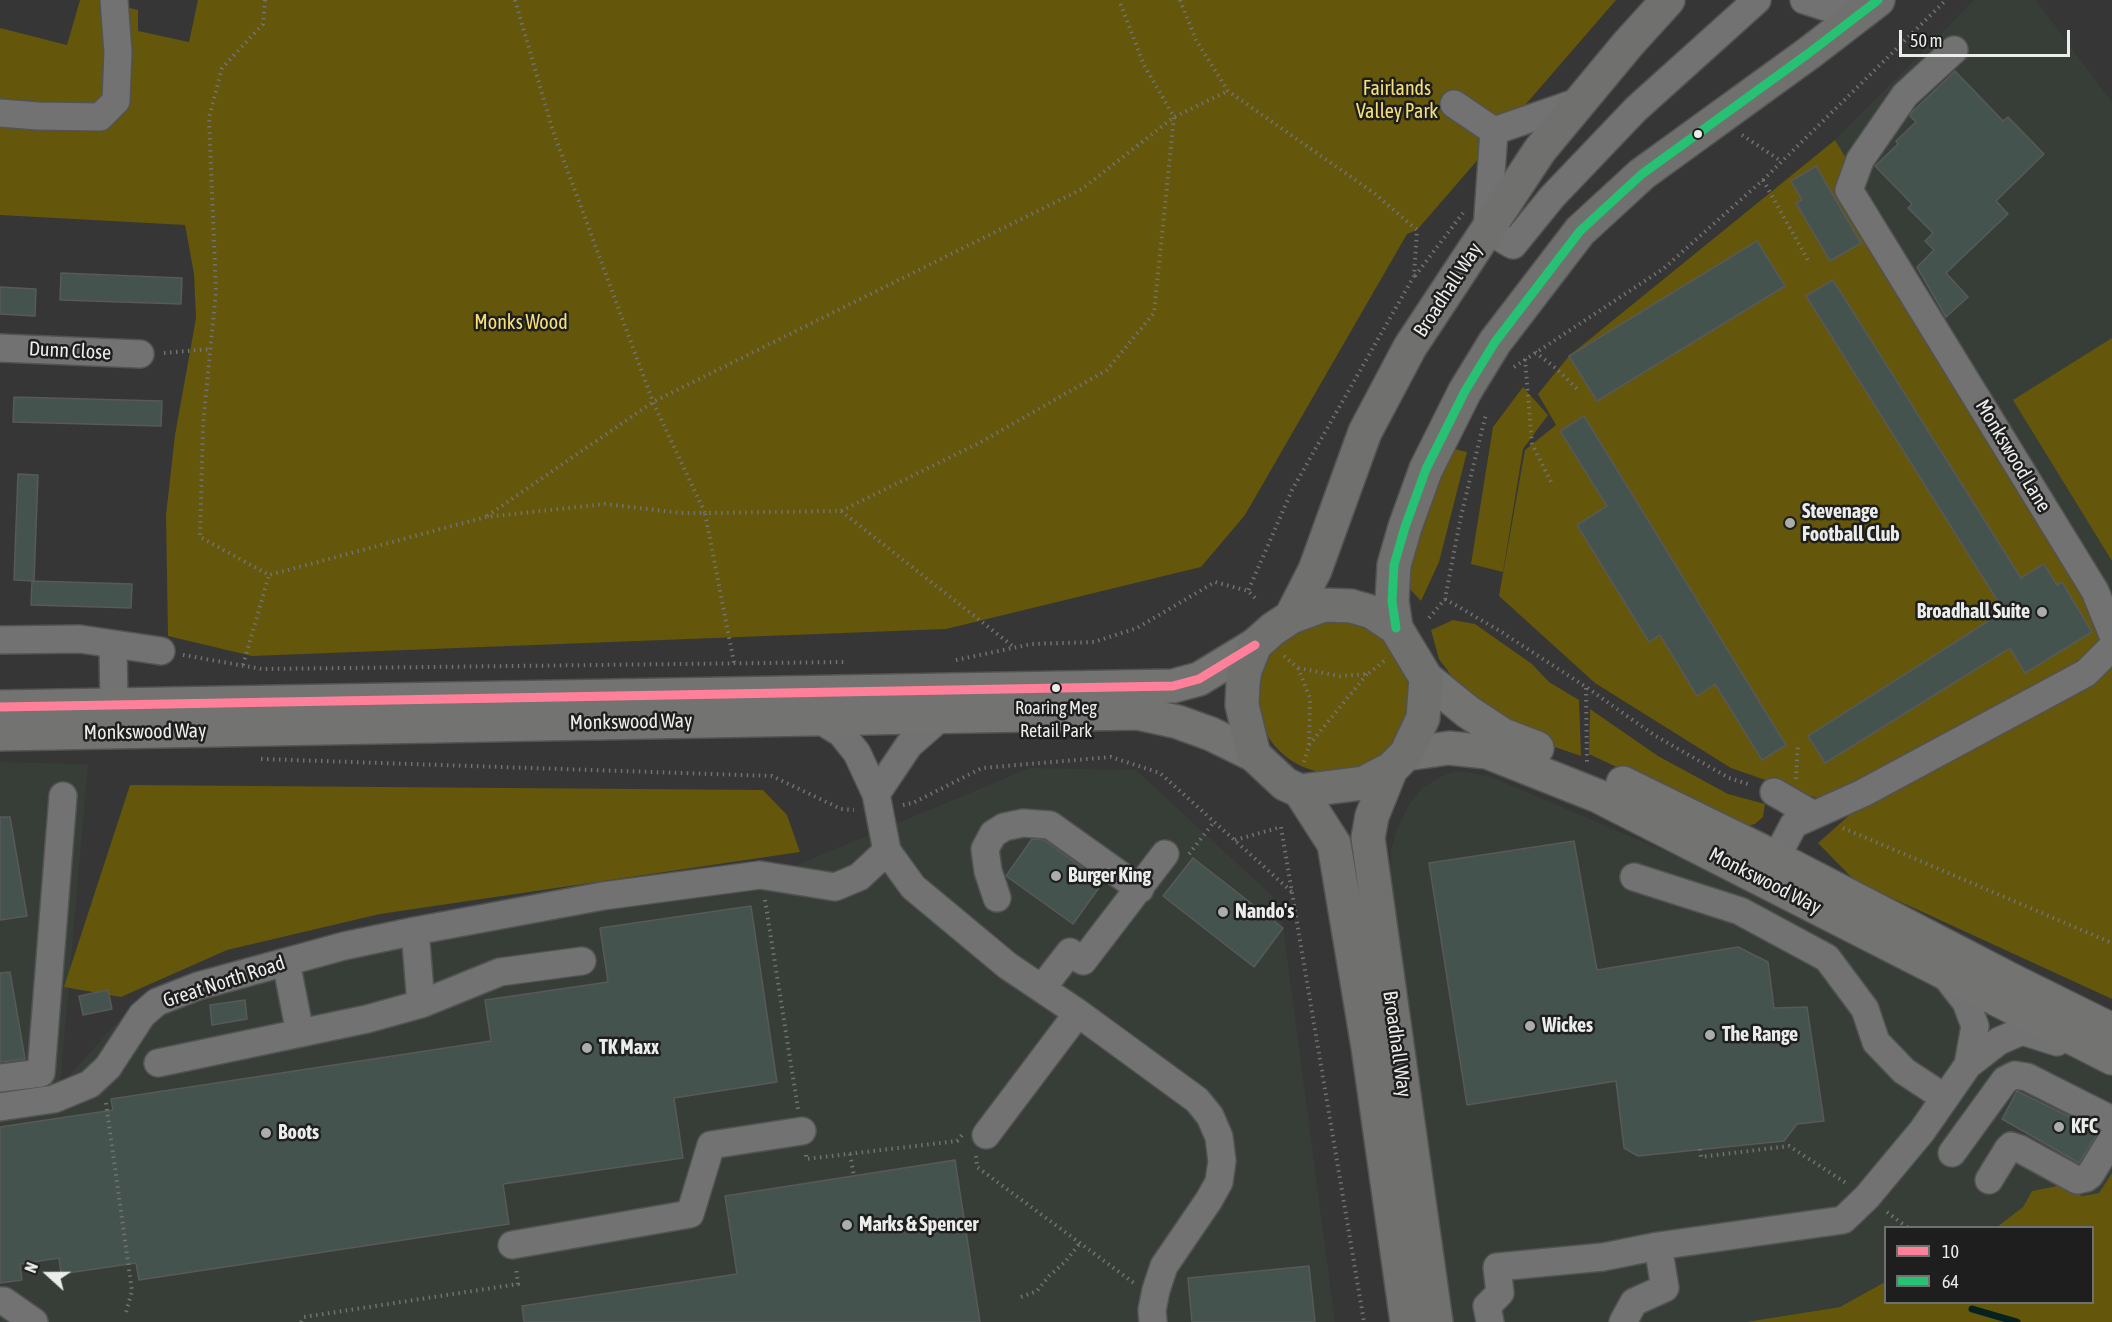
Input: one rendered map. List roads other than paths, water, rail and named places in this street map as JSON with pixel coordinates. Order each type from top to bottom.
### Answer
[{"type":"highway","name":"Broadhall Way","points":[[1291,617],[1315,570],[1365,432],[1410,347],[1540,150],[1668,0]]},
{"type":"highway","points":[[1394,641],[1392,601],[1394,565],[1405,527],[1426,470],[1464,391],[1495,342],[1580,231],[1642,174],[1870,7]]},
{"type":"highway","points":[[1398,761],[1364,783],[1302,777],[1285,784],[1254,755],[1242,705],[1245,670],[1266,648],[1273,629],[1291,617],[1324,605],[1351,606],[1372,612],[1426,678]]},
{"type":"highway","name":"Broadhall Way","points":[[1426,678],[1423,718],[1398,761],[1372,816],[1368,838],[1436,1322]]},
{"type":"highway","name":"Broadhall Way","points":[[1302,777],[1334,844],[1368,1047],[1407,1322]]},
{"type":"main road","name":"Monkswood Way","points":[[0,707],[1173,686],[1198,679],[1266,648]]},
{"type":"main road","name":"Monkswood Way","points":[[1426,678],[1468,712],[1503,735],[1587,767],[1776,858],[2011,980],[2112,1029]]},
{"type":"main road","name":"Monkswood Way","points":[[0,734],[1137,713],[1178,722],[1211,734],[1254,755]]},
{"type":"main road","name":"Monkswood Way","points":[[1398,761],[1449,748],[1487,752],[1598,796],[2112,1059]]},
{"type":"street","points":[[0,113],[100,117],[116,101],[118,52],[114,0]]},
{"type":"street","points":[[1494,131],[1487,230],[1513,245],[1552,197],[1636,109],[1757,0]]},
{"type":"street","points":[[1804,0],[1838,11],[1870,7]]},
{"type":"street","name":"Monkswood Lane","points":[[1954,50],[1905,95],[1860,160],[1849,190],[2095,591],[2112,633]]},
{"type":"street","points":[[1494,131],[1581,100]]},
{"type":"street","points":[[1454,104],[1494,131]]},
{"type":"street","name":"Dunn Close","points":[[0,348],[140,354]]},
{"type":"street","points":[[0,640],[80,639],[161,651]]},
{"type":"street","points":[[113,644],[114,705]]},
{"type":"street","points":[[1776,858],[1794,824],[1793,803],[1863,793],[2086,673],[2112,647]]},
{"type":"street","points":[[877,803],[909,745],[941,717]]},
{"type":"street","points":[[818,719],[841,733],[857,753],[877,803],[887,851],[913,886],[1008,966],[1078,1013],[1197,1101],[1210,1116],[1219,1137],[1222,1161],[1219,1182],[1164,1266],[1152,1310],[1153,1322]]},
{"type":"street","points":[[0,1078],[41,1073],[63,796]]},
{"type":"street","points":[[998,898],[988,871],[985,849],[993,834],[1004,827],[1023,823],[1050,825],[1140,889]]},
{"type":"street","name":"Great North Road","points":[[0,1107],[54,1099],[90,1084],[108,1067],[142,1015],[157,1002],[198,986],[344,946],[603,896],[760,875],[835,887],[859,877],[887,851]]},
{"type":"street","points":[[1042,988],[1070,952],[1083,961],[1166,854]]},
{"type":"street","points":[[1634,878],[1740,911],[1827,958],[1865,1009],[1876,1042],[1882,1050],[1904,1071],[1945,1098]]},
{"type":"street","points":[[415,931],[421,1004]]},
{"type":"street","points":[[158,1063],[367,1019],[421,1004],[500,972],[582,961]]},
{"type":"street","points":[[286,962],[300,1033]]},
{"type":"street","points":[[1943,972],[1966,1002],[1974,1026],[1968,1065]]},
{"type":"street","points":[[973,1144],[1078,1013]]},
{"type":"street","points":[[1490,1322],[1487,1306],[1500,1293],[1497,1267],[1603,1257],[1658,1246],[1843,1220],[1867,1197],[1922,1131],[1968,1065],[1999,1041],[2022,1030],[2112,1059]]},
{"type":"street","points":[[1952,1153],[2005,1080],[2015,1075],[2027,1077],[2112,1120]]},
{"type":"street","points":[[513,1245],[690,1214],[711,1145],[802,1131]]},
{"type":"street","points":[[1989,1180],[2011,1146],[2077,1180],[2086,1178],[2112,1139]]},
{"type":"street","points":[[1623,1322],[1634,1302],[1665,1288],[1658,1246]]},
{"type":"street","points":[[0,1301],[4,1300],[34,1322]]},
{"type":"waterway","points":[[1972,1309],[2017,1322]]},
{"type":"place","name":"Stevenage Football Club","points":[[1790,523]]},
{"type":"place","name":"Broadhall Suite","points":[[2042,612]]},
{"type":"place","name":"Roaring Meg Retail Park","points":[[1056,688]]},
{"type":"place","name":"Burger King","points":[[1056,876]]},
{"type":"place","name":"Nando's","points":[[1223,912]]},
{"type":"place","name":"Wickes","points":[[1530,1026]]},
{"type":"place","name":"The Range","points":[[1710,1035]]},
{"type":"place","name":"TK Maxx","points":[[587,1048]]},
{"type":"place","name":"KFC","points":[[2059,1127]]},
{"type":"place","name":"Boots","points":[[266,1133]]},
{"type":"place","name":"Marks & Spencer","points":[[847,1225]]},
{"type":"park label","name":"Fairlands Valley Park","points":[[1397,100]]},
{"type":"park label","name":"Monks Wood","points":[[521,323]]}]
